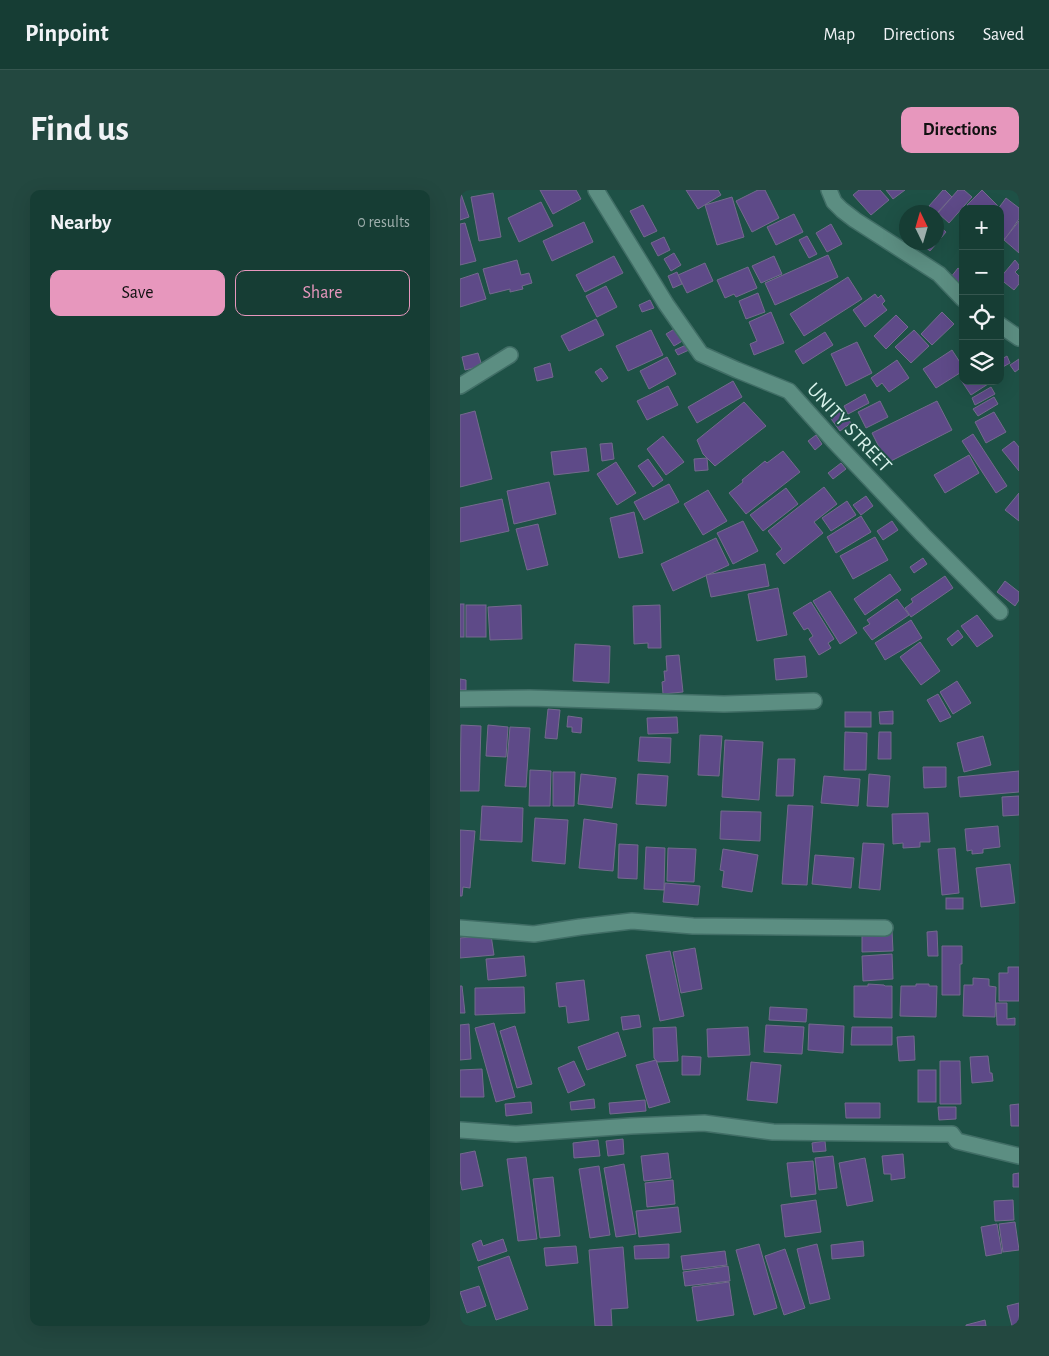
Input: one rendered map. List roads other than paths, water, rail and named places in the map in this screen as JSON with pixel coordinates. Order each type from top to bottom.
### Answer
[{"type":"street","name":"UNITY STREET","points":[[596,190],[666,304],[701,354],[790,391],[846,454],[1000,612]]},
{"type":"street","points":[[829,190],[834,202],[842,210],[939,274],[959,295]]},
{"type":"street","points":[[1004,328],[1019,338]]},
{"type":"street","points":[[460,386],[510,355]]},
{"type":"street","points":[[460,699],[530,698],[724,704],[814,701]]},
{"type":"street","points":[[460,928],[534,934],[632,921],[693,926],[885,928]]},
{"type":"street","points":[[460,1130],[516,1134],[704,1123],[773,1132],[952,1134],[957,1141],[1019,1156]]}]
